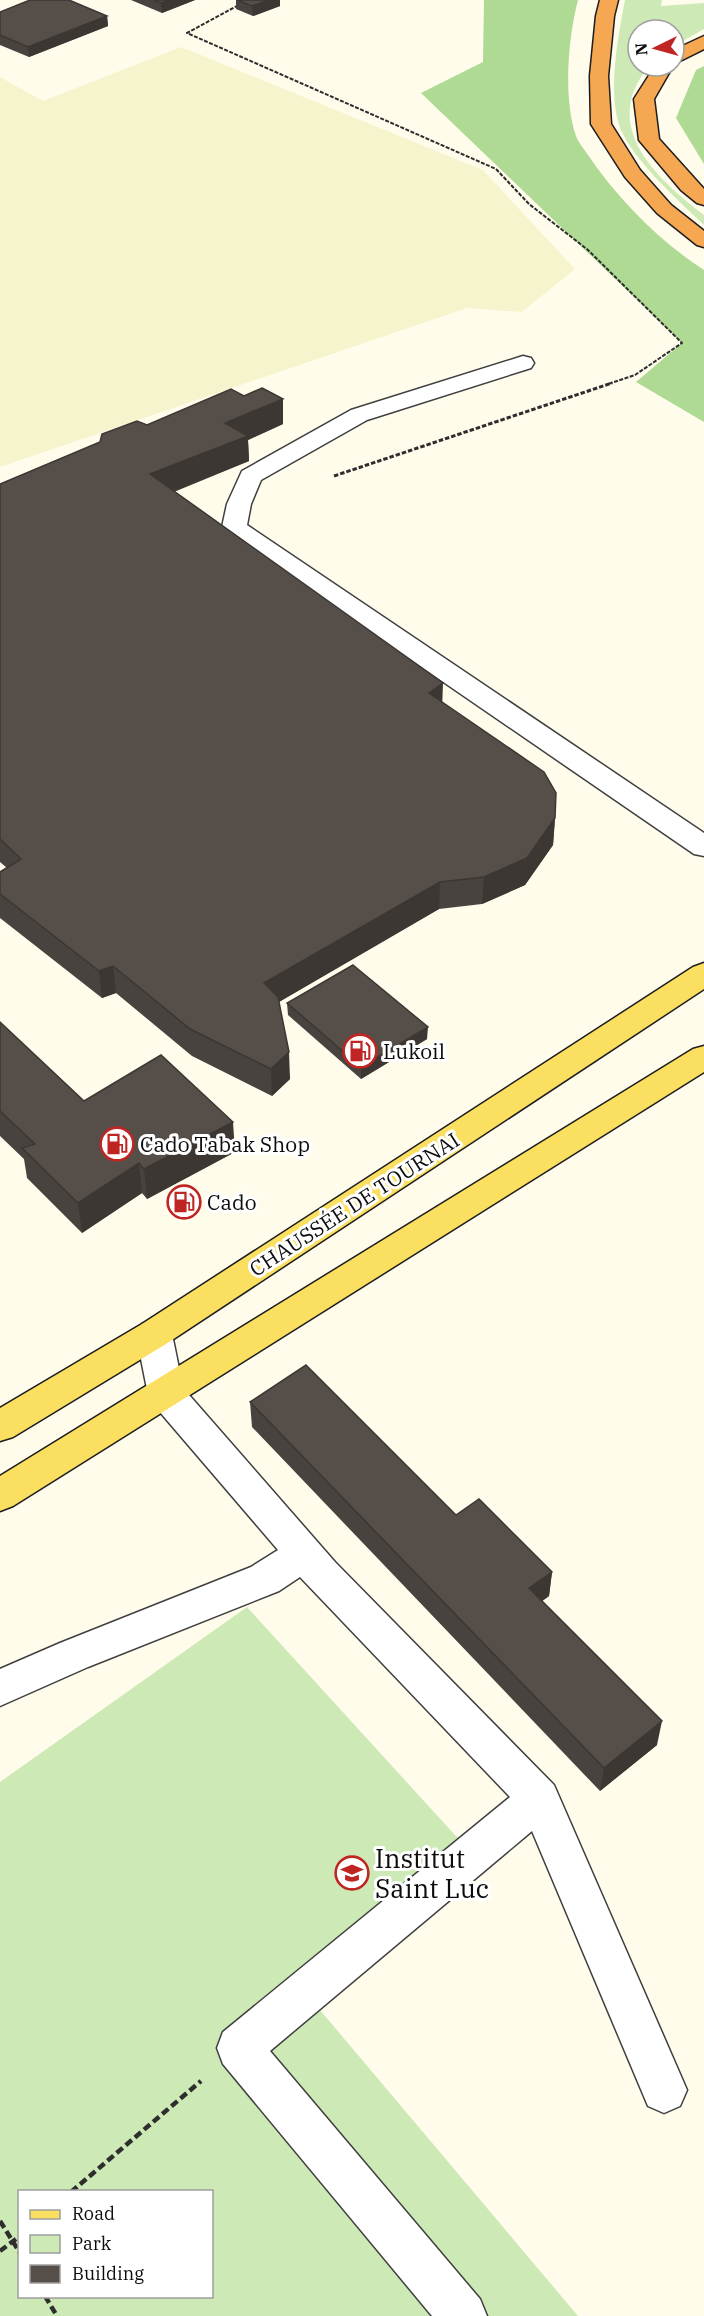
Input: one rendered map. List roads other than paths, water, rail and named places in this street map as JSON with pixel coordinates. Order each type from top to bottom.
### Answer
[{"type":"highway","points":[[609,0],[605,16],[599,76],[601,124],[632,173],[664,208],[704,241]]},
{"type":"highway","points":[[686,51],[704,41]]},
{"type":"highway","points":[[657,78],[644,99],[650,140],[688,186],[704,199]]},
{"type":"main road","name":"CHAUSSÉE DE TOURNAI","points":[[0,1426],[154,1334],[704,974]]},
{"type":"main road","points":[[0,1495],[704,1058]]},
{"type":"lane","points":[[523,363],[359,415],[250,476],[239,504],[234,527],[704,848]]},
{"type":"lane","points":[[154,1334],[166,1394],[321,1574],[539,1799],[664,2090]]},
{"type":"lane","points":[[0,1688],[74,1655],[265,1579],[305,1554]]},
{"type":"lane","points":[[463,2316],[239,2049],[539,1799]]},
{"type":"place","name":"Lukoil","points":[[360,1051]]},
{"type":"place","name":"Cado Tabak Shop","points":[[117,1144]]},
{"type":"place","name":"Cado","points":[[184,1202]]},
{"type":"place","name":"Institut Saint Luc","points":[[352,1873]]}]
